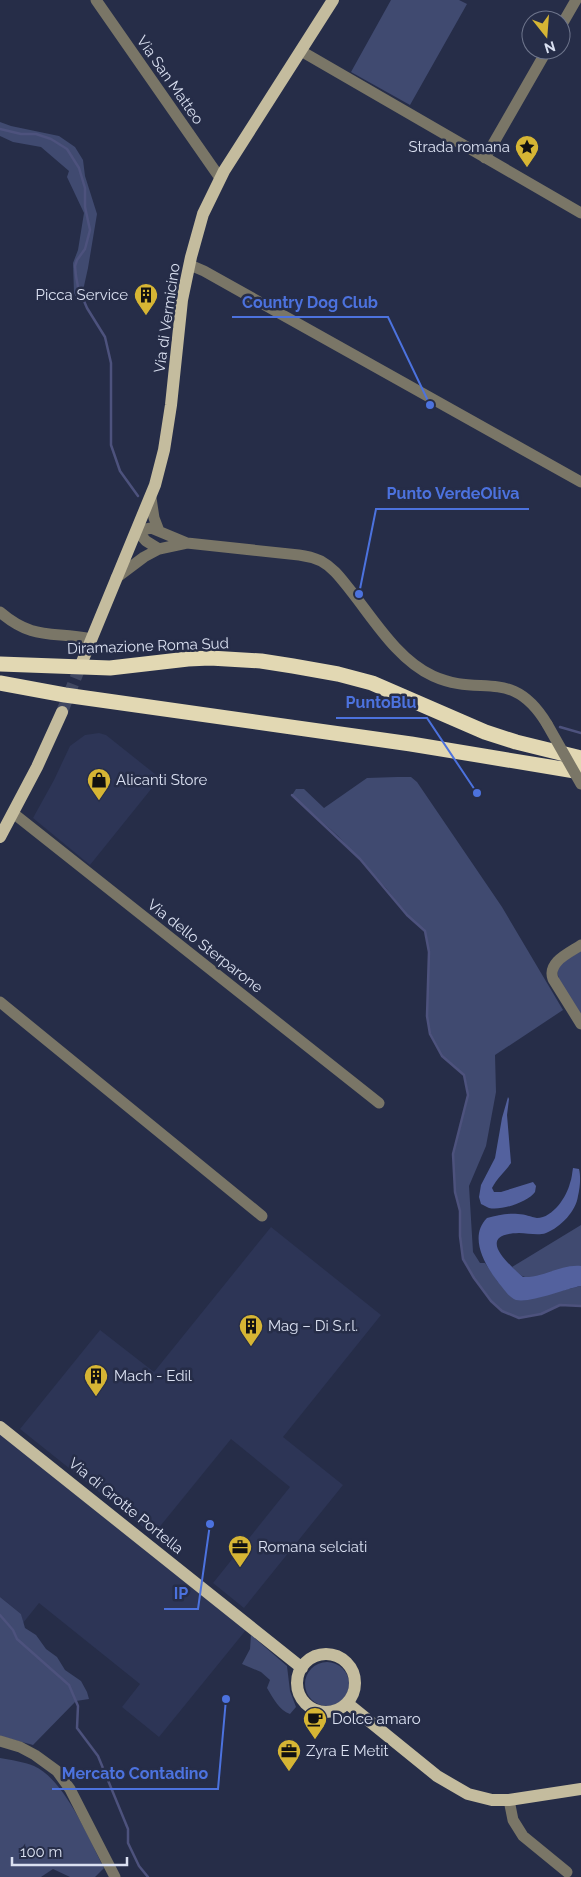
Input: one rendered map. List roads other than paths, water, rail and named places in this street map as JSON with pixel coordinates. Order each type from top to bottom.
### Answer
[{"type":"highway","name":"Diramazione Roma Sud","points":[[0,664],[101,668],[202,658],[280,664],[338,674],[372,683],[479,729],[516,742],[581,758]]},
{"type":"highway","points":[[0,683],[65,695],[411,744],[581,772]]},
{"type":"main road","name":"Via di Vermicino","points":[[82,662],[151,498],[165,441],[174,382],[181,307],[203,214],[220,178],[333,0]]},
{"type":"main road","points":[[0,837],[37,767],[62,712]]},
{"type":"main road","name":"Via di Grotte Portella","points":[[0,1427],[302,1668]]},
{"type":"main road","points":[[322,1655],[335,1656],[343,1660],[351,1669],[355,1680],[354,1692],[347,1703],[341,1708],[327,1712],[319,1711],[307,1705],[302,1698],[298,1686],[302,1668],[310,1660],[322,1655]]},
{"type":"main road","points":[[347,1703],[432,1772],[453,1787],[474,1796],[492,1800],[509,1800],[537,1798],[581,1789]]},
{"type":"street","name":"Via San Matteo","points":[[96,0],[220,178]]},
{"type":"street","points":[[301,51],[581,213]]},
{"type":"street","points":[[485,158],[541,60]]},
{"type":"street","points":[[190,265],[212,275],[581,482]]},
{"type":"street","points":[[151,498],[154,518],[159,530]]},
{"type":"street","points":[[159,549],[146,541],[137,531],[147,528],[159,530],[187,543]]},
{"type":"street","points":[[116,578],[144,557],[159,549],[187,543],[299,555],[321,561],[339,577],[403,654],[421,669],[443,680],[515,691],[530,702],[546,724],[581,784]]},
{"type":"street","points":[[0,612],[16,624],[32,632],[91,639]]},
{"type":"street","name":"Via dello Sterparone","points":[[12,813],[379,1103]]},
{"type":"street","points":[[581,945],[556,962],[552,974],[581,1024]]},
{"type":"street","points":[[0,1002],[262,1216]]},
{"type":"street","points":[[0,1741],[20,1747],[57,1771],[70,1790],[115,1877]]},
{"type":"street","points":[[509,1800],[513,1820],[523,1836],[567,1872]]},
{"type":"waterway","points":[[0,129],[21,134],[36,134],[51,139],[67,149],[79,168],[85,188],[85,207],[90,230],[85,249],[75,266],[76,276],[78,287],[87,308],[105,337],[111,363],[111,445],[120,471],[138,496]]},
{"type":"waterway","points":[[560,727],[581,733]]},
{"type":"waterway","points":[[292,795],[360,859],[407,915],[425,931],[429,952],[427,1016],[430,1034],[442,1056],[464,1075],[468,1095],[453,1154],[455,1192],[460,1211],[460,1236],[463,1259],[491,1301],[502,1311],[519,1318],[541,1314],[560,1305],[581,1306]]},
{"type":"waterway","points":[[0,1615],[13,1630],[17,1639],[69,1685],[78,1706],[77,1728],[98,1756],[128,1829],[128,1843],[139,1866],[148,1877]]},
{"type":"tunnel","points":[[62,712],[82,662]]},
{"type":"place","name":"Strada romana","points":[[527,168]]},
{"type":"place","name":"Picca Service","points":[[146,316]]},
{"type":"place","name":"Country Dog Club","points":[[430,405]]},
{"type":"place","name":"Punto VerdeOliva","points":[[359,594]]},
{"type":"place","name":"PuntoBlu","points":[[477,793]]},
{"type":"place","name":"Alicanti Store","points":[[99,801]]},
{"type":"place","name":"Mag – Di S.r.l.","points":[[251,1347]]},
{"type":"place","name":"Mach - Edil","points":[[96,1397]]},
{"type":"place","name":"IP","points":[[210,1524]]},
{"type":"place","name":"Romana selciati","points":[[240,1568]]},
{"type":"place","name":"Mercato Contadino","points":[[226,1699]]},
{"type":"place","name":"Dolce amaro","points":[[315,1740]]},
{"type":"place","name":"Zyra E Metit","points":[[289,1772]]}]
